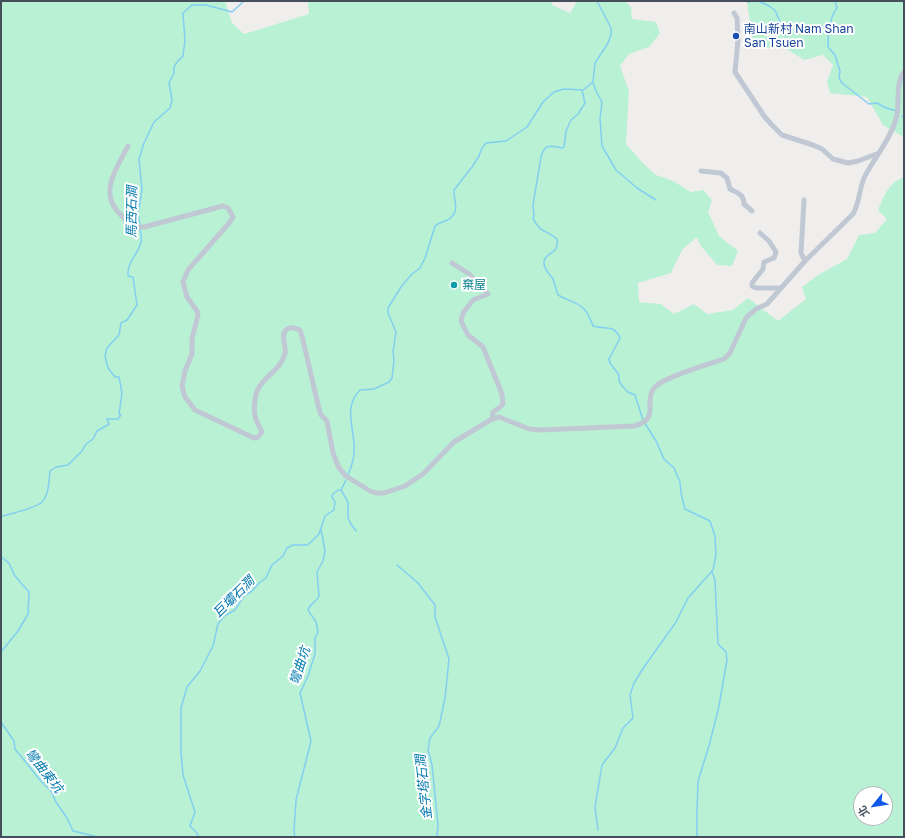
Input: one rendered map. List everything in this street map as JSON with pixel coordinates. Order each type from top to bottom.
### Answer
[{"type":"street","points":[[734,13],[737,18],[738,40],[735,72],[764,116],[782,135],[813,145],[822,149],[833,159],[848,163],[879,153]]},
{"type":"street","points":[[128,146],[113,175],[109,195],[115,208],[132,227],[140,227],[223,206],[228,208],[233,217],[188,270],[183,282],[186,297],[197,311],[198,315],[192,338],[192,354],[185,371],[182,386],[184,397],[195,410],[254,438],[258,438],[262,432],[255,419],[253,411],[257,389],[278,366],[285,353],[283,336],[284,331],[294,327],[300,330],[302,336],[321,415],[327,421],[333,453],[339,468],[346,476],[370,492],[384,493],[405,486],[423,474],[454,442],[492,419],[502,417],[529,429],[540,430],[634,426],[640,424],[647,420],[650,414],[651,395],[655,387],[669,378],[724,359],[730,352],[744,320],[756,309],[767,304],[805,261],[853,214],[859,201],[863,181],[897,118],[899,84],[901,76],[904,72]]},
{"type":"street","points":[[701,171],[721,173],[725,175],[730,189],[742,195],[744,204],[752,211]]},
{"type":"street","points":[[804,200],[801,253],[805,261]]},
{"type":"street","points":[[760,233],[770,241],[776,252],[774,258],[764,262],[762,269],[752,283],[752,286],[756,288],[782,288]]},
{"type":"street","points":[[452,263],[469,274],[488,294],[473,300],[463,313],[461,321],[468,335],[483,347],[502,394],[503,404],[500,408],[493,412],[492,419]]},
{"type":"green space","points":[[1,1],[225,1],[232,23],[244,34],[309,14],[308,1],[553,1],[552,5],[570,13],[577,1],[625,1],[631,7],[632,19],[656,22],[660,33],[649,47],[629,54],[620,66],[629,91],[626,144],[656,175],[673,181],[691,192],[703,190],[712,200],[708,212],[719,236],[738,251],[732,266],[717,265],[700,245],[697,237],[682,250],[671,273],[638,283],[639,302],[661,304],[674,314],[694,304],[707,314],[733,310],[748,298],[778,321],[806,299],[802,287],[818,275],[847,259],[859,235],[875,233],[887,219],[878,210],[885,195],[894,182],[904,177],[904,837],[1,837]]},
{"type":"green space","points":[[747,1],[904,1],[904,137],[883,125],[867,97],[830,93],[827,81],[833,65],[823,55],[804,60],[784,47],[762,48],[752,37]]},
{"type":"waterway","name":"馬西石澗","points":[[140,225],[138,214],[142,190],[139,159],[144,143],[154,122],[170,108],[172,100],[169,83],[174,73],[174,67],[183,56],[185,40],[183,13],[192,5],[206,5],[232,12],[244,1]]},
{"type":"waterway","points":[[597,1],[611,28],[611,35],[608,43],[595,63],[593,82],[602,102],[600,118],[602,146],[616,170],[637,188],[656,200]]},
{"type":"waterway","points":[[747,1],[753,1]]},
{"type":"waterway","points":[[758,1],[775,10],[786,36]]},
{"type":"waterway","points":[[835,1],[837,8],[832,16],[828,47],[835,55],[840,71],[839,78],[842,83],[869,104],[877,103],[886,108],[897,111]]},
{"type":"waterway","points":[[348,475],[354,452],[351,416],[352,403],[360,390],[374,389],[389,382],[392,378],[394,361],[393,352],[396,332],[388,313],[388,308],[401,287],[412,274],[420,268],[425,258],[435,226],[453,216],[456,209],[454,190],[472,167],[486,143],[506,141],[527,127],[543,102],[554,92],[564,89],[583,90],[593,82]]},
{"type":"waterway","points":[[582,90],[585,103],[578,114],[571,120],[566,131],[564,147],[548,146],[542,153],[541,157],[533,205],[533,218],[538,227],[557,239],[556,248],[546,256],[544,265],[553,279],[558,295],[580,305],[587,312],[593,326],[609,328],[618,334],[620,338],[609,359],[610,363],[619,375],[619,381],[623,387],[628,392],[635,395],[643,420],[656,441],[664,459],[674,468],[680,482],[685,509],[710,521],[715,536],[716,555],[713,570],[688,598],[676,622],[634,683],[630,695],[633,718],[623,728],[615,748],[602,765],[595,807],[598,830]]},
{"type":"waterway","name":"馬西石澗","points":[[1,518],[3,516],[34,507],[42,502],[47,491],[50,471],[56,467],[68,465],[82,451],[86,444],[93,439],[97,431],[109,424],[107,419],[118,419],[121,415],[119,414],[122,393],[119,377],[115,377],[108,368],[105,356],[107,348],[119,335],[121,323],[127,320],[137,305],[133,277],[128,276],[128,271],[129,266],[140,247],[140,229]]},
{"type":"waterway","points":[[341,490],[346,480]]},
{"type":"waterway","name":"巨壩石澗","points":[[199,837],[190,826],[195,812],[183,775],[181,752],[181,708],[187,687],[200,671],[213,646],[218,624],[224,616],[235,610],[244,596],[266,578],[272,565],[283,556],[287,548],[293,545],[307,545],[319,534],[325,516],[334,510],[335,502],[332,495],[338,490],[341,490]]},
{"type":"waterway","points":[[341,490],[348,502],[348,518],[356,531]]},
{"type":"waterway","name":"彎曲坑","points":[[295,837],[296,800],[311,741],[300,693],[308,676],[315,654],[315,638],[318,632],[316,622],[308,610],[319,596],[317,572],[323,561],[325,551],[321,529]]},
{"type":"waterway","name":"馬西石澗","points":[[1,557],[9,563],[15,576],[29,592],[28,614],[18,631],[1,652]]},
{"type":"waterway","name":"金字塔石澗","points":[[397,565],[418,583],[435,605],[435,617],[449,659],[445,698],[439,726],[430,738],[428,750],[432,765],[438,825],[437,837]]},
{"type":"waterway","points":[[697,837],[698,781],[719,706],[727,660],[726,652],[718,644],[715,580],[712,572]]},
{"type":"waterway","name":"彎曲東坑","points":[[1,722],[14,741],[15,749],[51,791],[73,831],[98,837]]},
{"type":"place","name":"南山新村 Nam Shan San Tsuen","points":[[736,36]]},
{"type":"place","name":"棄屋","points":[[454,285]]}]
